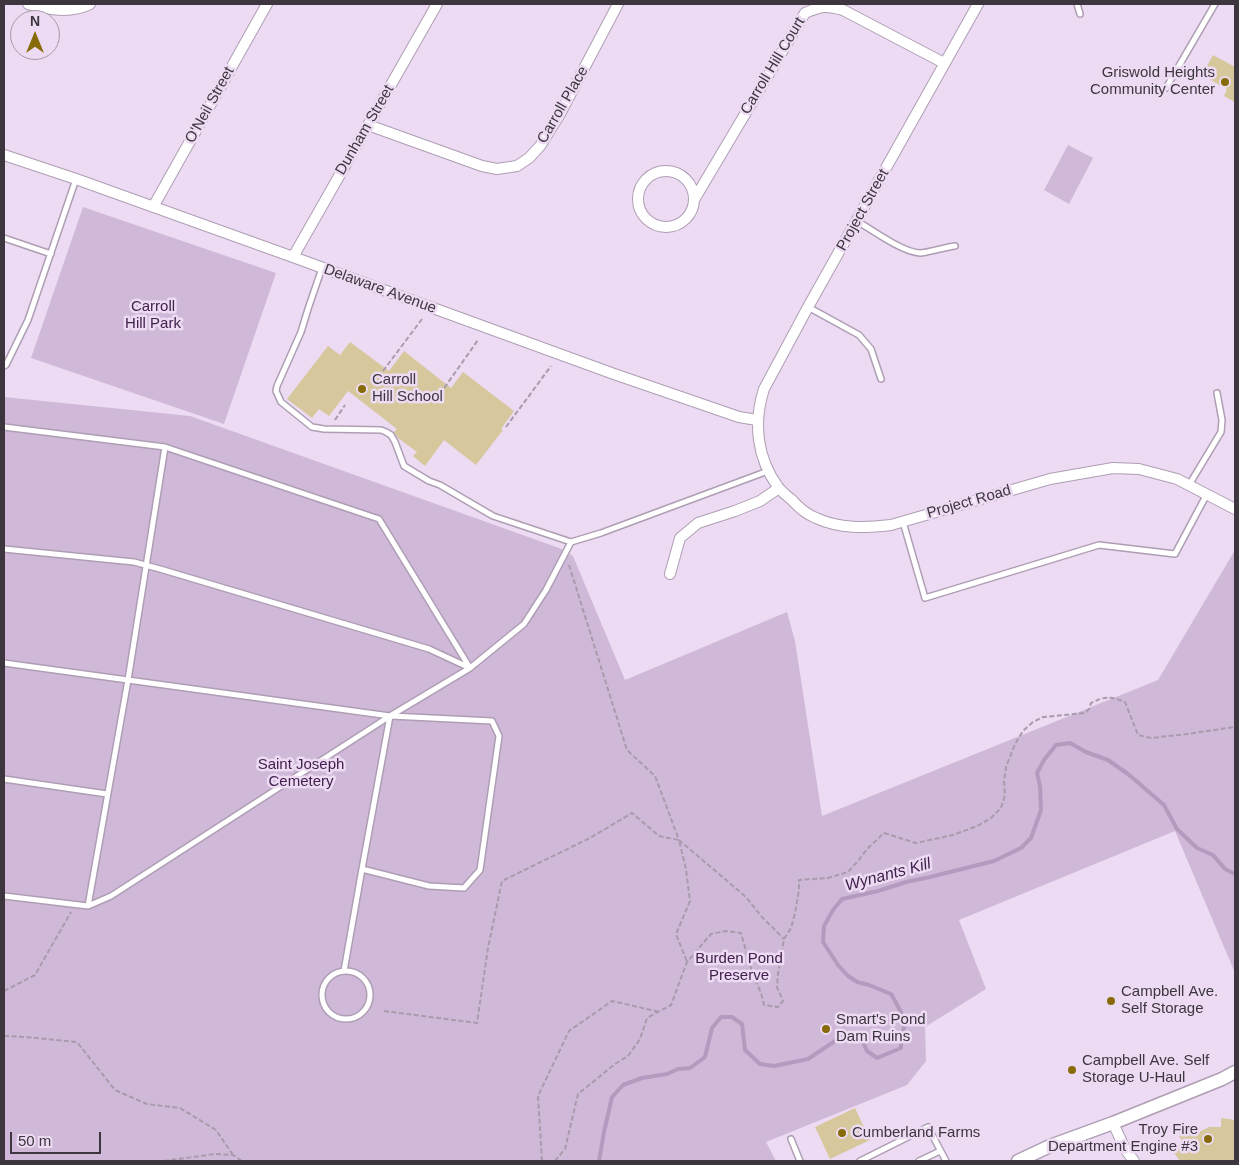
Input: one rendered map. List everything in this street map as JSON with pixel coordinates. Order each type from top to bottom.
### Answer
[{"type":"street","points":[[28,4],[41,8],[62,10],[81,9],[90,4]]},
{"type":"street","name":"O'Neil Street","points":[[153,207],[267,4]]},
{"type":"street","name":"Dunham Street","points":[[293,257],[437,4]]},
{"type":"street","name":"Carroll Place","points":[[368,125],[482,166],[497,169],[517,166],[529,158],[540,146],[560,114],[618,4]]},
{"type":"street","name":"Project Street","points":[[757,420],[764,389],[978,4]]},
{"type":"street","name":"Carroll Hill Court","points":[[694,200],[693,190],[682,176],[664,171],[647,179],[638,195],[642,213],[647,220],[655,225],[673,226],[682,222],[688,216],[693,208],[694,200],[805,13],[818,8],[830,7],[843,10],[944,63]]},
{"type":"street","name":"Delaware Avenue","points":[[4,155],[76,179],[614,374],[739,417],[757,420]]},
{"type":"street","name":"Project Road","points":[[757,420],[759,446],[768,471],[779,488],[803,511],[816,518],[846,526],[867,528],[891,525],[1050,479],[1113,468],[1139,469],[1177,479],[1235,509]]},
{"type":"street","points":[[670,574],[680,538],[698,523],[760,501],[779,488]]},
{"type":"street","points":[[1018,1161],[1050,1146],[1112,1124],[1235,1072]]},
{"type":"street","points":[[1112,1124],[1125,1149],[1134,1161]]},
{"type":"lane","points":[[1077,4],[1080,14]]},
{"type":"lane","points":[[1166,88],[1215,4]]},
{"type":"lane","points":[[4,366],[28,320],[76,179]]},
{"type":"lane","points":[[857,221],[907,250],[920,253],[955,246]]},
{"type":"lane","points":[[4,238],[50,254]]},
{"type":"lane","points":[[322,268],[301,332],[277,386],[276,391],[281,402],[312,427],[381,430],[386,432],[396,442],[404,466],[493,516],[571,542],[768,471]]},
{"type":"lane","points":[[808,307],[859,335],[872,349],[881,379]]},
{"type":"lane","points":[[1189,485],[1222,432],[1222,420],[1217,393]]},
{"type":"lane","points":[[4,427],[165,447],[379,519],[470,668]]},
{"type":"lane","points":[[88,906],[128,680],[165,447]]},
{"type":"lane","points":[[903,521],[925,598],[1099,545],[1176,554],[1207,494]]},
{"type":"lane","points":[[4,896],[88,906],[111,896],[390,716],[470,668],[524,624],[546,590],[571,542]]},
{"type":"lane","points":[[4,549],[134,562],[428,649],[470,668]]},
{"type":"lane","points":[[4,663],[390,716],[492,720],[499,736],[480,870],[464,888],[428,886],[362,869]]},
{"type":"lane","points":[[344,971],[390,716]]},
{"type":"lane","points":[[4,779],[107,794]]},
{"type":"lane","points":[[344,971],[352,972],[365,980],[370,994],[369,1002],[361,1014],[347,1020],[339,1019],[325,1009],[321,992],[329,978],[336,973],[344,971]]},
{"type":"lane","points":[[863,1161],[928,1127],[946,1161]]},
{"type":"lane","points":[[792,1139],[800,1161]]},
{"type":"lane","points":[[919,1161],[940,1150]]},
{"type":"lane","points":[[874,1154],[878,1161]]},
{"type":"path","points":[[383,371],[422,319]]},
{"type":"path","points":[[440,394],[478,340]]},
{"type":"path","points":[[506,427],[551,366]]},
{"type":"path","points":[[328,429],[345,405]]},
{"type":"path","points":[[565,553],[628,750],[655,776],[679,840],[686,869],[690,901],[676,934],[687,962]]},
{"type":"path","points":[[554,1161],[565,1148],[578,1094],[628,1056],[640,1039],[647,1018],[671,1005],[687,962],[711,934],[726,931],[741,933],[764,1005],[778,1007],[783,1001],[777,987],[784,939],[792,928],[799,880],[828,878],[848,872],[867,849],[884,833],[916,843],[954,835],[977,826],[990,818],[1000,808],[1005,795],[1006,767],[1015,744],[1023,731],[1033,722],[1043,717],[1085,713],[1091,703],[1103,697],[1116,698],[1125,702],[1138,735],[1151,738],[1235,727]]},
{"type":"path","points":[[384,1011],[477,1023],[488,948],[502,881],[590,838],[632,813],[658,836],[679,840],[746,897],[761,916],[784,939]]},
{"type":"path","points":[[4,992],[35,975],[76,905]]},
{"type":"path","points":[[542,1161],[538,1096],[569,1031],[612,1001],[660,1012]]},
{"type":"path","points":[[4,1036],[78,1042],[115,1090],[146,1104],[180,1108],[216,1130],[232,1155],[242,1161]]},
{"type":"path","points":[[164,1161],[215,1154],[232,1155]]},
{"type":"green space","points":[[1068,145],[1093,158],[1069,204],[1044,190]]},
{"type":"green space","name":"Carroll Hill Park","points":[[83,207],[276,273],[224,424],[31,358]]},
{"type":"green space","name":"Saint Joseph Cemetery","points":[[4,397],[190,416],[559,548],[573,556],[625,680],[787,612],[795,641],[822,816],[1158,680],[1235,550],[1235,973],[1175,831],[959,920],[986,989],[925,1027],[926,1061],[907,1085],[766,1142],[776,1161],[4,1161]]},
{"type":"building","name":"Griswold Heights Community Center","points":[[1213,55],[1235,67],[1235,102],[1224,96],[1227,89],[1202,75]]},
{"type":"building","points":[[350,342],[389,371],[404,351],[451,388],[463,372],[514,411],[501,429],[503,430],[476,465],[444,440],[425,466],[413,456],[417,452],[398,438],[394,432],[397,429],[348,391],[329,416],[319,409],[312,418],[287,399],[328,346],[340,355]]},
{"type":"building","name":"Cumberland Farms","points":[[855,1108],[870,1140],[830,1159],[815,1127]]},
{"type":"building","name":"Troy Fire Department Engine #3","points":[[1221,1118],[1235,1120],[1235,1161],[1180,1161],[1172,1150],[1183,1142],[1179,1136],[1189,1128],[1193,1135],[1209,1127],[1221,1127]]},
{"type":"waterway","name":"Wynants Kill","points":[[599,1161],[612,1097],[623,1085],[642,1078],[690,1068],[705,1057],[712,1028],[721,1017],[732,1017],[742,1024],[745,1050],[760,1064],[774,1066],[808,1059],[841,1037],[851,1035],[861,1037],[867,1051],[877,1058],[901,1048],[904,1028],[901,1012],[891,994],[857,982],[847,975],[823,942],[824,926],[842,899],[994,861],[1021,848],[1031,838],[1041,810],[1040,786],[1037,773],[1044,760],[1056,745],[1070,743],[1086,752],[1108,760],[1128,774],[1164,805],[1177,829],[1197,848],[1213,855],[1225,869],[1235,874]]},
{"type":"place","name":"Griswold Heights Community Center","points":[[1225,82]]},
{"type":"place","name":"Carroll Hill School","points":[[362,389]]},
{"type":"place","name":"Campbell Ave. Self Storage","points":[[1111,1001]]},
{"type":"place","name":"Smart's Pond Dam Ruins","points":[[826,1029]]},
{"type":"place","name":"Campbell Ave. Self Storage U-Haul","points":[[1072,1070]]},
{"type":"place","name":"Cumberland Farms","points":[[842,1133]]},
{"type":"place","name":"Troy Fire Department Engine #3","points":[[1208,1139]]},
{"type":"park label","name":"Burden Pond Preserve","points":[[739,968]]}]
